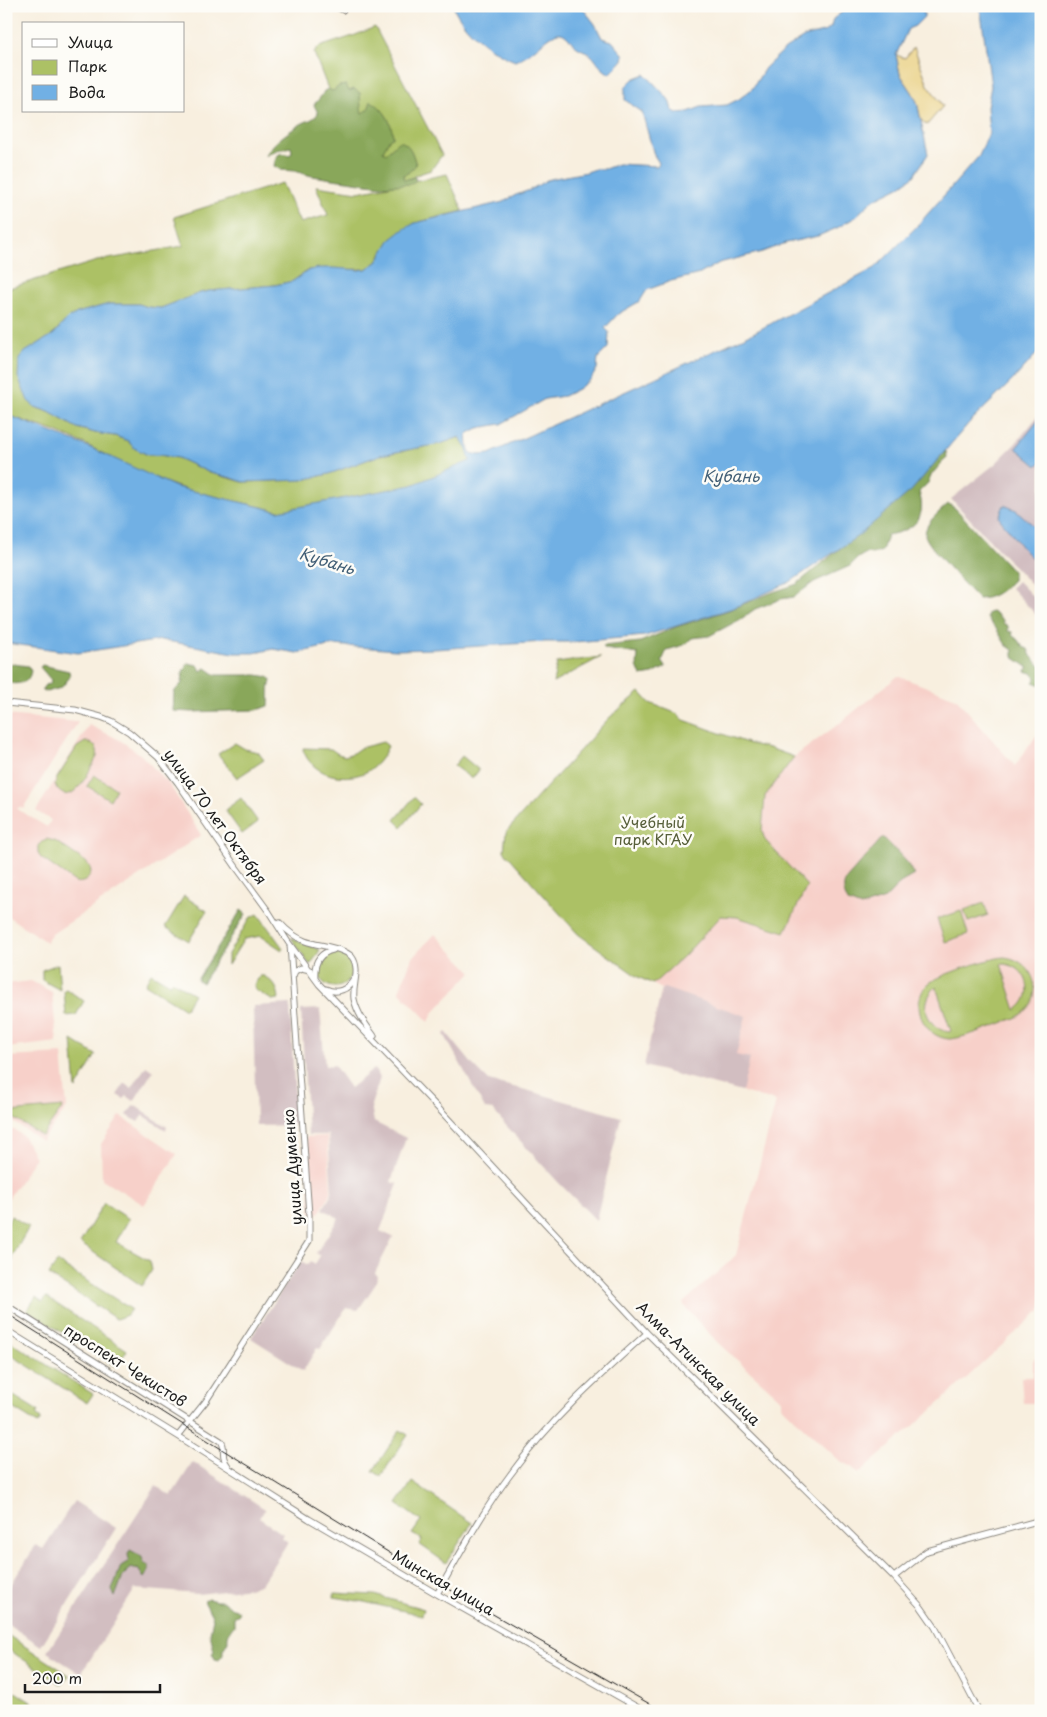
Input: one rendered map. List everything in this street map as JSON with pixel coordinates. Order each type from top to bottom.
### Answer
[{"type":"main road","points":[[335,6],[343,10]]},
{"type":"main road","name":"улица 70 лет Октября","points":[[6,703],[50,707],[91,714],[111,721],[144,743],[158,756],[173,776],[289,943],[315,977]]},
{"type":"main road","name":"Алма-Атинская улица","points":[[269,912],[292,934],[305,941],[345,952],[352,957],[356,974],[353,990],[356,1007],[381,1048]]},
{"type":"main road","points":[[289,943],[288,937],[292,934]]},
{"type":"main road","name":"улица Думенко","points":[[178,1436],[206,1401],[309,1241],[309,1215],[293,976],[289,943]]},
{"type":"main road","points":[[315,977],[315,966],[320,957],[328,951],[338,950]]},
{"type":"main road","points":[[293,976],[295,971],[302,968],[310,970]]},
{"type":"main road","points":[[324,988],[334,991],[345,989],[352,984],[356,974]]},
{"type":"main road","name":"Алма-Атинская улица","points":[[315,977],[647,1333],[894,1577],[928,1615],[979,1711]]},
{"type":"main road","name":"проспект Чекистов","points":[[6,1305],[221,1441],[223,1459],[234,1471]]},
{"type":"main road","points":[[6,1330],[234,1471]]},
{"type":"main road","points":[[437,1594],[474,1529],[510,1474],[549,1426],[647,1333]]},
{"type":"main road","points":[[202,1451],[213,1455],[223,1453]]},
{"type":"main road","name":"Минская улица","points":[[234,1471],[317,1524],[644,1711]]},
{"type":"main road","points":[[894,1577],[927,1551],[1041,1520]]},
{"type":"shaded area","points":[[1041,412],[1041,595],[951,499],[995,464],[1015,444]]},
{"type":"shaded area","points":[[1018,581],[1041,605],[1041,620],[1011,588]]},
{"type":"shaded area","points":[[898,676],[956,698],[1015,766],[1041,729],[1041,1312],[1037,1313],[933,1409],[858,1474],[851,1466],[840,1461],[781,1406],[782,1400],[718,1343],[683,1303],[736,1255],[776,1102],[644,1066],[662,989],[638,977],[506,832],[609,718],[640,692],[650,703],[678,714],[684,720],[750,744],[769,748],[794,757]]},
{"type":"shaded area","points":[[6,715],[78,722],[25,805],[25,809],[19,807],[17,809],[47,827],[51,820],[36,811],[89,725],[120,740],[141,755],[169,784],[201,835],[52,934],[46,942],[6,915]]},
{"type":"shaded area","points":[[435,934],[472,972],[433,1013],[429,1022],[399,991],[412,958]]},
{"type":"shaded area","points":[[31,981],[52,992],[57,1042],[6,1048],[6,984]]},
{"type":"shaded area","points":[[664,988],[746,1016],[736,1055],[750,1058],[742,1092],[644,1066],[662,989]]},
{"type":"shaded area","points":[[290,1004],[296,1125],[256,1126],[254,1006]]},
{"type":"shaded area","points":[[320,1009],[325,1066],[334,1065],[350,1088],[374,1069],[380,1078],[371,1105],[374,1122],[406,1138],[391,1182],[398,1184],[380,1231],[393,1237],[375,1273],[378,1276],[373,1288],[358,1310],[346,1308],[320,1349],[317,1348],[303,1371],[251,1338],[301,1261],[308,1265],[311,1261],[315,1264],[320,1256],[316,1253],[339,1218],[323,1209],[332,1192],[328,1135],[308,1135],[301,1010]]},
{"type":"shaded area","points":[[446,1032],[489,1081],[621,1117],[596,1220],[558,1182],[493,1110],[485,1109],[444,1034]]},
{"type":"shaded area","points":[[62,1054],[67,1108],[42,1141],[6,1117],[6,1057]]},
{"type":"shaded area","points":[[146,1066],[153,1071],[134,1101],[127,1096],[124,1099],[117,1095],[125,1083],[132,1088]]},
{"type":"shaded area","points":[[134,1105],[167,1127],[166,1130],[143,1115],[138,1122],[127,1115]]},
{"type":"shaded area","points":[[120,1116],[177,1154],[144,1205],[102,1179],[101,1144]]},
{"type":"shaded area","points":[[6,1127],[10,1130],[15,1130],[24,1137],[35,1158],[6,1202]]},
{"type":"shaded area","points":[[327,1136],[331,1192],[321,1210],[315,1216],[311,1213],[306,1137]]},
{"type":"shaded area","points":[[1041,1353],[1041,1406],[1037,1406],[1036,1403],[1023,1403],[1021,1377],[1033,1377],[1033,1361]]},
{"type":"shaded area","points":[[193,1462],[265,1509],[259,1518],[283,1534],[281,1537],[288,1542],[261,1584],[251,1588],[198,1594],[135,1589],[81,1674],[47,1652],[156,1486],[171,1496]]},
{"type":"shaded area","points":[[74,1501],[116,1528],[41,1646],[6,1623],[6,1588],[8,1589],[36,1545],[43,1549]]},
{"type":"green space","points":[[375,27],[442,155],[431,170],[416,175],[404,183],[447,174],[463,211],[415,223],[382,252],[377,262],[366,269],[308,270],[293,281],[275,285],[209,291],[161,308],[139,304],[109,304],[77,313],[66,320],[54,334],[25,352],[34,407],[49,412],[77,428],[115,436],[128,441],[134,448],[148,455],[178,458],[210,473],[243,482],[302,480],[329,474],[380,455],[440,444],[460,437],[469,452],[470,461],[425,481],[381,495],[292,514],[187,490],[137,472],[87,445],[54,431],[16,418],[6,417],[6,289],[97,261],[183,246],[174,217],[282,183],[300,223],[328,215],[316,186],[358,192],[399,184],[328,89],[314,53],[319,47]]},
{"type":"green space","points":[[346,85],[349,91],[354,89],[360,93],[362,113],[368,110],[371,101],[380,107],[386,116],[391,126],[393,137],[390,138],[383,151],[386,153],[399,141],[406,144],[411,150],[416,165],[403,175],[404,180],[415,177],[416,180],[411,184],[381,186],[312,176],[281,170],[274,166],[278,155],[283,153],[290,155],[292,152],[291,147],[277,150],[265,156],[281,138],[301,124],[313,119],[318,113],[314,105],[324,91],[328,89],[333,91],[339,86]]},
{"type":"green space","points":[[946,451],[947,457],[919,492],[921,510],[916,522],[904,531],[887,535],[882,551],[872,554],[866,553],[850,566],[814,582],[794,597],[781,599],[755,609],[741,619],[709,636],[692,638],[684,645],[667,650],[662,661],[666,667],[653,674],[641,676],[637,666],[638,654],[605,649],[603,646],[640,642],[676,627],[729,610],[797,584],[873,521]]},
{"type":"green space","points":[[948,504],[955,508],[1013,571],[1013,580],[993,596],[978,599],[939,556],[927,539],[925,534],[928,525]]},
{"type":"green space","points":[[992,612],[1003,620],[1003,623],[1008,626],[1008,631],[1012,632],[1013,636],[1023,647],[1028,649],[1031,656],[1041,667],[1041,685],[1033,682],[1036,678],[1032,673],[1025,671],[1029,668],[1013,657],[1013,650],[1006,645],[987,618],[988,613]]},
{"type":"green space","points":[[601,657],[553,683],[557,663]]},
{"type":"green space","points":[[6,663],[28,666],[31,671],[29,678],[19,683],[6,682]]},
{"type":"green space","points":[[188,663],[198,665],[201,671],[206,668],[216,675],[257,675],[269,677],[271,681],[269,706],[257,710],[173,711],[174,692],[182,683],[183,672]]},
{"type":"green space","points":[[42,665],[69,671],[70,677],[61,688],[46,692],[42,689],[45,685],[50,684],[51,680],[40,667]]},
{"type":"green space","name":"Учебный парк КГАУ","points":[[640,692],[650,703],[678,714],[684,720],[750,744],[769,748],[794,757],[765,796],[762,831],[765,840],[807,886],[785,932],[737,917],[721,916],[683,957],[653,984],[638,977],[578,934],[504,851],[506,832],[609,718]]},
{"type":"green space","points":[[85,742],[95,746],[97,757],[75,791],[63,794],[57,789],[55,784],[57,778],[77,747]]},
{"type":"green space","points":[[383,742],[388,746],[382,757],[370,770],[359,775],[342,777],[326,773],[312,764],[303,749],[331,749],[345,756],[360,748]]},
{"type":"green space","points":[[235,743],[245,749],[258,752],[264,760],[237,778],[218,754]]},
{"type":"green space","points":[[462,756],[479,770],[472,779],[454,766]]},
{"type":"green space","points":[[94,775],[116,789],[110,800],[87,786]]},
{"type":"green space","points":[[414,797],[421,804],[402,827],[395,820]]},
{"type":"green space","points":[[241,798],[258,822],[242,834],[225,810]]},
{"type":"green space","points":[[883,837],[906,861],[914,875],[900,883],[885,899],[861,907],[848,902],[844,891],[846,879]]},
{"type":"green space","points":[[46,839],[55,841],[86,862],[91,872],[87,879],[83,882],[75,882],[41,858],[38,853],[38,847]]},
{"type":"green space","points":[[184,896],[207,911],[189,941],[165,927]]},
{"type":"green space","points":[[984,903],[988,915],[968,922],[964,910]]},
{"type":"green space","points":[[241,910],[246,914],[202,983],[197,980]]},
{"type":"green space","points":[[961,911],[968,934],[945,942],[937,919]]},
{"type":"green space","points":[[258,914],[283,948],[282,950],[261,936],[244,939],[228,965],[228,954],[250,918]]},
{"type":"green space","points":[[291,938],[320,950],[311,964],[309,964]]},
{"type":"green space","points":[[335,953],[342,954],[347,958],[351,963],[351,977],[347,982],[342,986],[335,987],[328,986],[323,982],[319,977],[318,970],[319,963],[323,958],[328,954]]},
{"type":"green space","points":[[1004,957],[1016,960],[1025,966],[1031,974],[1035,993],[1032,1003],[1025,1011],[1015,1018],[1000,1024],[955,1038],[940,1037],[932,1032],[921,1018],[919,1009],[922,991],[928,984],[953,972]],"holes":[[[1001,964],[1010,965],[1017,969],[1023,974],[1026,981],[1027,997],[1016,1010]],[[936,987],[951,1031],[950,1032],[936,1026],[928,1014],[927,1000],[930,993]]]},
{"type":"green space","points":[[58,964],[60,990],[42,980],[42,970]]},
{"type":"green space","points":[[151,973],[170,984],[172,981],[194,994],[185,1009],[145,984]]},
{"type":"green space","points":[[260,976],[264,976],[272,983],[278,991],[279,999],[272,1000],[255,990],[254,985]]},
{"type":"green space","points":[[66,989],[84,1001],[76,1015],[66,1016],[64,990]]},
{"type":"green space","points":[[72,1040],[96,1055],[76,1089]]},
{"type":"green space","points":[[63,1107],[42,1136],[7,1114],[9,1112]]},
{"type":"green space","points":[[104,1203],[129,1219],[116,1242],[150,1261],[152,1270],[142,1286],[80,1243]]},
{"type":"green space","points":[[11,1216],[29,1227],[12,1257],[10,1265],[8,1264],[6,1235]]},
{"type":"green space","points":[[57,1262],[131,1309],[127,1315],[116,1319],[49,1275]]},
{"type":"green space","points":[[36,1297],[43,1302],[46,1297],[127,1350],[116,1367],[27,1310]]},
{"type":"green space","points":[[6,1339],[93,1394],[87,1403],[6,1352]]},
{"type":"green space","points":[[9,1393],[38,1411],[36,1415],[41,1419],[38,1424],[6,1404],[6,1397]]},
{"type":"green space","points":[[400,1430],[408,1435],[381,1476],[373,1471]]},
{"type":"green space","points":[[412,1482],[472,1523],[446,1563],[419,1544],[422,1539],[412,1534],[421,1521],[397,1504]]},
{"type":"green space","points":[[130,1550],[141,1556],[145,1564],[149,1565],[149,1571],[144,1578],[138,1569],[131,1567],[122,1578],[115,1597],[112,1590],[121,1566],[129,1561],[128,1554]]},
{"type":"green space","points":[[334,1593],[375,1595],[424,1609],[422,1615],[334,1597]]},
{"type":"green space","points":[[208,1599],[222,1601],[239,1612],[234,1617],[234,1626],[229,1633],[223,1655],[219,1660],[215,1659],[212,1653],[214,1651],[210,1633],[213,1618],[204,1601]]},
{"type":"green space","points":[[6,1634],[69,1675],[62,1685],[6,1648]]},
{"type":"green space","points":[[6,1686],[45,1711],[20,1711],[6,1702]]},
{"type":"sand","points":[[914,47],[928,85],[943,106],[927,125],[921,120],[917,102],[900,74],[896,55],[905,58]]},
{"type":"water","points":[[453,6],[581,6],[595,24],[602,38],[612,41],[624,55],[623,60],[610,74],[600,67],[594,58],[577,47],[565,35],[559,33],[515,61],[496,52],[471,32]]},
{"type":"water","name":"Кубань","points":[[850,6],[924,6],[924,17],[915,26],[908,29],[896,55],[900,74],[917,102],[928,154],[914,176],[899,187],[873,200],[854,218],[837,228],[818,236],[786,243],[762,252],[719,263],[700,274],[671,281],[647,290],[640,301],[618,314],[605,328],[609,332],[608,348],[598,358],[597,369],[591,379],[578,389],[564,396],[545,399],[501,424],[478,428],[467,434],[471,453],[479,455],[489,454],[753,333],[875,268],[916,227],[979,156],[989,133],[987,107],[991,86],[980,6],[1041,6],[1041,349],[1014,379],[968,424],[912,490],[858,536],[790,582],[733,608],[645,636],[574,642],[544,642],[435,649],[396,650],[333,645],[297,653],[273,649],[254,653],[234,653],[161,640],[78,653],[6,643],[6,416],[13,417],[91,448],[176,487],[278,511],[412,485],[470,461],[467,449],[460,437],[440,444],[380,455],[329,474],[302,480],[243,482],[210,473],[178,458],[148,455],[134,448],[128,441],[115,436],[77,428],[49,412],[35,407],[28,401],[18,377],[19,359],[25,352],[54,334],[66,320],[77,313],[109,304],[139,304],[161,308],[209,291],[275,285],[293,281],[309,270],[319,268],[366,269],[377,262],[390,240],[415,223],[503,202],[547,180],[555,178],[595,169],[605,169],[618,164],[657,166],[659,163],[654,155],[642,112],[625,100],[625,87],[633,79],[645,74],[669,100],[672,110],[677,113],[688,112],[701,107],[727,105],[752,89],[765,68],[785,49],[804,37],[826,31],[831,27],[833,19]]},
{"type":"water","points":[[1041,417],[1041,462],[1037,466],[1016,448]]},
{"type":"water","points":[[1004,505],[1016,510],[1041,532],[1041,564],[1027,553],[999,517]]},
{"type":"tram line","points":[[6,1313],[435,1581],[662,1711]]}]
